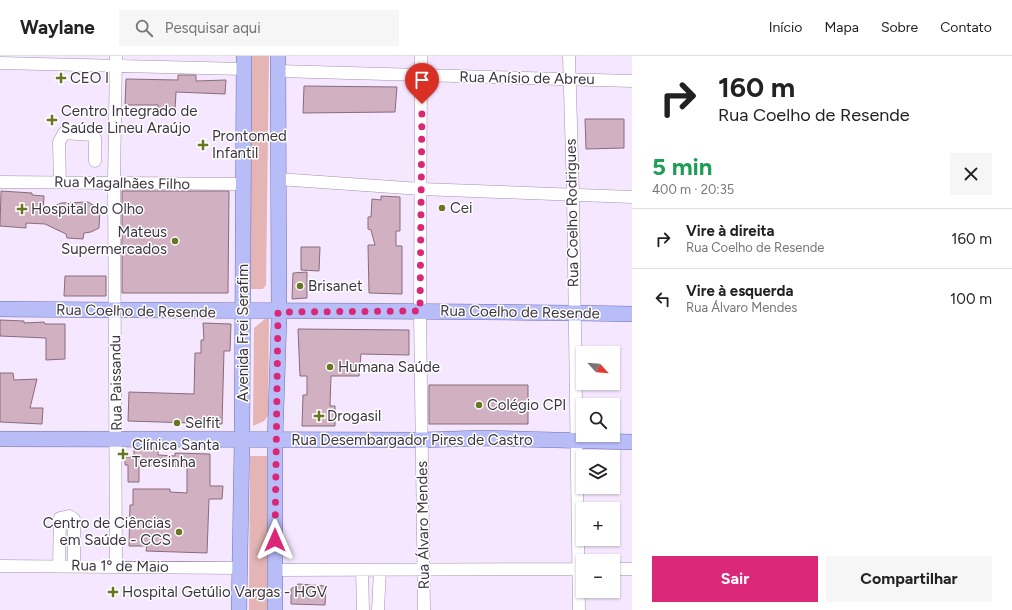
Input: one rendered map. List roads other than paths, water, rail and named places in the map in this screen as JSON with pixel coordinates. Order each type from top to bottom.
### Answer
[{"type":"main road","points":[[275,610],[275,440],[278,312],[278,56]]},
{"type":"main road","name":"Avenida Frei Serafim","points":[[239,610],[242,441],[244,62]]},
{"type":"main road","name":"Rua Coelho de Resende","points":[[0,309],[243,312],[420,311],[632,314]]},
{"type":"main road","name":"Rua Desembargador Pires de Castro","points":[[0,439],[116,438],[242,441],[421,440],[483,438],[576,442]]},
{"type":"main road","name":"Rua Desembargador Pires de Castro","points":[[620,442],[632,442]]},
{"type":"street","name":"Rua Álvaro Mendes","points":[[421,56],[420,311],[424,610]]},
{"type":"street","name":"Rua Coelho Rodrigues","points":[[568,56],[573,193],[576,399]]},
{"type":"street","points":[[0,63],[116,61],[244,62]]},
{"type":"street","name":"Rua Paissandu","points":[[116,61],[114,182],[116,566]]},
{"type":"street","name":"Rua Anísio de Abreu","points":[[278,71],[632,81]]},
{"type":"street","points":[[60,182],[59,142],[64,133],[92,135],[95,138],[95,161]]},
{"type":"street","points":[[278,179],[421,189],[573,193],[632,197]]},
{"type":"street","name":"Rua Magalhães Filho","points":[[0,182],[244,184]]},
{"type":"street","name":"Rua Coelho Rodrigues","points":[[577,442],[581,554]]},
{"type":"street","points":[[59,566],[60,518],[69,516],[74,519],[74,566]]},
{"type":"street","name":"Rua 1º de Maio","points":[[0,566],[239,568]]},
{"type":"street","points":[[275,570],[424,571],[576,569]]},
{"type":"street","points":[[620,569],[632,570]]},
{"type":"street","points":[[362,570],[363,610]]},
{"type":"street","points":[[378,610],[380,570]]},
{"type":"street","name":"Rua Coelho Rodrigues","points":[[579,610],[580,598]]},
{"type":"place","name":"CEO I","points":[[61,78]]},
{"type":"place","name":"Centro Integrado de Saúde Lineu Araújo","points":[[52,120]]},
{"type":"place","name":"Prontomed Infantil","points":[[203,145]]},
{"type":"place","name":"Cei","points":[[442,208]]},
{"type":"place","name":"Hospital do Olho","points":[[22,209]]},
{"type":"place","name":"Mateus Supermercados","points":[[175,241]]},
{"type":"place","name":"Brisanet","points":[[300,286]]},
{"type":"place","name":"Humana Saúde","points":[[330,367]]},
{"type":"place","name":"Colégio CPI","points":[[479,405]]},
{"type":"place","name":"Drogasil","points":[[319,416]]},
{"type":"place","name":"Selfit","points":[[177,423]]},
{"type":"place","name":"Clínica Santa Teresinha","points":[[123,454]]},
{"type":"place","name":"Centro de Ciências em Saúde - CCS","points":[[179,532]]},
{"type":"place","name":"Hospital Getúlio Vargas - HGV","points":[[113,592]]}]
